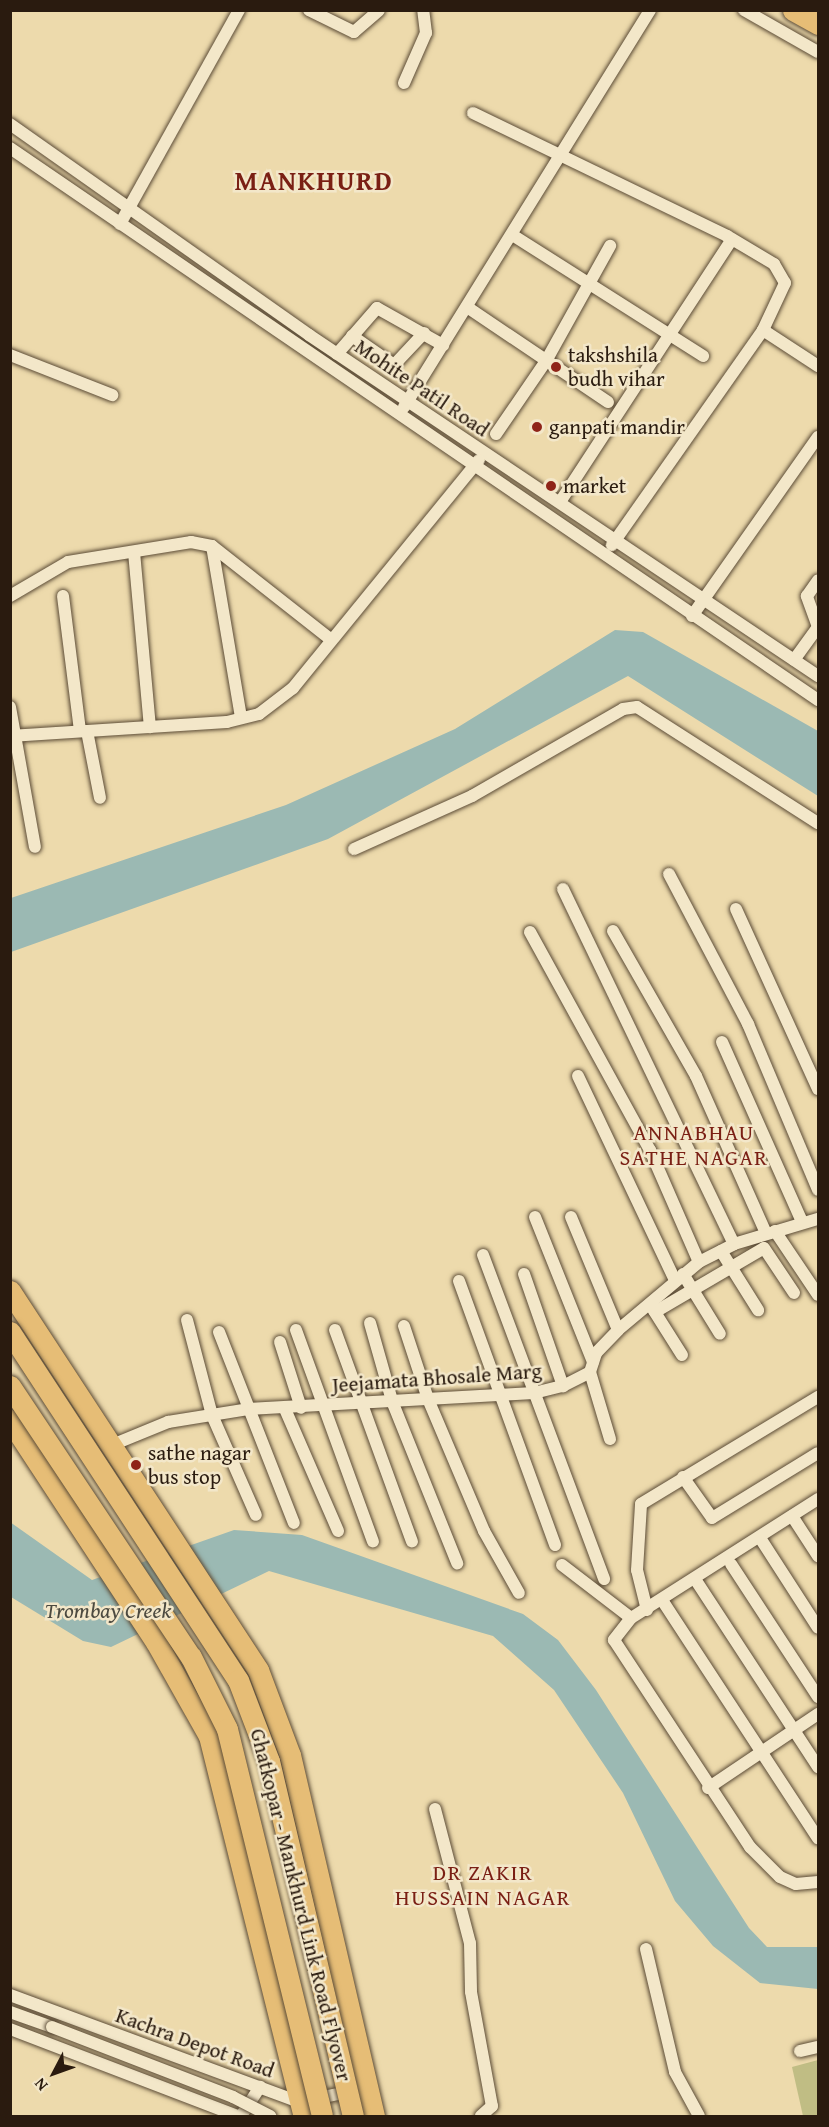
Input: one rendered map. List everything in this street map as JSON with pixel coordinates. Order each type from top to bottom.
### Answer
[{"type":"highway","points":[[793,10],[819,24]]},
{"type":"highway","points":[[10,1291],[235,1629],[258,1670],[290,1755],[374,2116]]},
{"type":"highway","name":"Ghatkopar - Mankhurd Link Road Flyover","points":[[10,1332],[238,1680],[269,1761],[353,2116]]},
{"type":"highway","name":"Ghatkopar - Mankhurd Link Road Flyover","points":[[10,1386],[190,1657],[227,1729],[322,2116]]},
{"type":"highway","points":[[10,1420],[156,1642],[198,1713],[222,1776],[302,2109]]},
{"type":"street","points":[[120,224],[131,208],[239,10]]},
{"type":"street","points":[[309,10],[354,32],[379,10]]},
{"type":"street","points":[[404,83],[426,33],[423,10]]},
{"type":"street","points":[[400,415],[514,236],[650,10]]},
{"type":"street","points":[[744,10],[819,52]]},
{"type":"street","points":[[473,113],[564,153],[732,239],[774,264],[785,283],[763,330],[606,556]]},
{"type":"street","name":"Mohite Patil Road","points":[[10,124],[337,354],[819,676]]},
{"type":"street","points":[[10,148],[728,641],[819,700]]},
{"type":"street","points":[[514,236],[703,356]]},
{"type":"street","points":[[560,502],[732,239]]},
{"type":"street","points":[[496,434],[546,362],[610,246]]},
{"type":"street","points":[[197,276],[207,262]]},
{"type":"street","points":[[467,307],[608,402]]},
{"type":"street","points":[[337,354],[377,308],[443,345]]},
{"type":"street","points":[[763,330],[819,366]]},
{"type":"street","points":[[352,336],[394,365],[424,333]]},
{"type":"street","points":[[310,354],[318,341]]},
{"type":"street","points":[[10,356],[112,395]]},
{"type":"street","points":[[692,616],[702,598],[819,437]]},
{"type":"street","points":[[13,735],[150,726],[241,718],[259,714],[293,688],[330,639],[485,453]]},
{"type":"street","points":[[10,596],[68,562],[191,543],[212,546],[330,639]]},
{"type":"street","points":[[212,546],[241,718]]},
{"type":"street","points":[[134,552],[150,726]]},
{"type":"street","points":[[794,660],[818,627],[807,596],[819,580]]},
{"type":"street","points":[[63,596],[83,731],[100,798]]},
{"type":"street","points":[[728,641],[739,623]]},
{"type":"street","points":[[10,707],[13,735],[35,847]]},
{"type":"street","points":[[354,849],[472,796],[623,709],[637,707],[819,823]]},
{"type":"street","points":[[669,874],[748,1024],[819,1190]]},
{"type":"street","points":[[563,889],[734,1244]]},
{"type":"street","points":[[736,909],[819,1089]]},
{"type":"street","points":[[613,931],[696,1076],[771,1232],[791,1255],[819,1295]]},
{"type":"street","points":[[530,932],[650,1150],[699,1262]]},
{"type":"street","points":[[722,1042],[802,1222]]},
{"type":"street","points":[[578,1076],[679,1277],[692,1289],[720,1334]]},
{"type":"street","points":[[535,1217],[591,1367],[610,1439]]},
{"type":"street","points":[[571,1217],[618,1330]]},
{"type":"street","name":"Jeejamata Bhosale Marg","points":[[112,1445],[168,1422],[248,1409],[285,1409],[534,1394],[562,1386],[591,1367],[618,1330],[652,1307],[679,1277],[699,1262],[734,1244],[819,1218]]},
{"type":"street","points":[[682,1355],[652,1307],[692,1289],[764,1248],[794,1293]]},
{"type":"street","points":[[721,1251],[758,1310]]},
{"type":"street","points":[[483,1255],[604,1579]]},
{"type":"street","points":[[776,1266],[791,1255]]},
{"type":"street","points":[[524,1274],[562,1386]]},
{"type":"street","points":[[459,1281],[498,1395],[555,1545]]},
{"type":"street","points":[[187,1320],[212,1415],[256,1515]]},
{"type":"street","points":[[370,1323],[392,1401],[457,1563]]},
{"type":"street","points":[[404,1326],[428,1399],[484,1531],[519,1593]]},
{"type":"street","points":[[296,1330],[373,1541]]},
{"type":"street","points":[[334,1330],[358,1403],[412,1541]]},
{"type":"street","points":[[219,1332],[294,1523]]},
{"type":"street","points":[[280,1342],[301,1408]]},
{"type":"street","points":[[647,1610],[637,1570],[641,1504],[819,1397]]},
{"type":"street","points":[[285,1409],[338,1531]]},
{"type":"street","points":[[684,1477],[712,1518],[819,1453]]},
{"type":"street","points":[[819,1499],[695,1580],[631,1618],[614,1640],[708,1788],[780,1877],[796,1884],[819,1882]]},
{"type":"street","points":[[792,1516],[819,1556]]},
{"type":"street","points":[[762,1541],[819,1628]]},
{"type":"street","points":[[731,1563],[819,1697]]},
{"type":"street","points":[[562,1565],[631,1618]]},
{"type":"street","points":[[695,1580],[819,1767]]},
{"type":"street","points":[[662,1600],[819,1838]]},
{"type":"street","points":[[708,1788],[819,1714]]},
{"type":"street","points":[[435,1809],[470,1943],[471,1992],[492,2106],[481,2116]]},
{"type":"street","points":[[646,1949],[675,2072],[699,2116]]},
{"type":"street","name":"Kachra Depot Road","points":[[10,1995],[260,2087],[302,2109]]},
{"type":"street","points":[[10,2012],[233,2097],[270,2116]]},
{"type":"street","points":[[10,2029],[239,2116],[260,2087]]},
{"type":"street","points":[[800,2051],[819,2047]]},
{"type":"street","points":[[302,2109],[369,2087]]},
{"type":"shaded area","points":[[818,2060],[818,2116],[803,2116],[792,2067]]},
{"type":"water","points":[[615,630],[643,632],[818,731],[818,796],[628,676],[328,839],[11,952],[11,898],[286,805],[455,729]]},
{"type":"water","name":"Trombay Creek","points":[[10,1522],[92,1580],[234,1530],[302,1535],[523,1614],[558,1640],[596,1690],[749,1928],[767,1947],[818,1947],[818,1989],[760,1983],[713,1946],[675,1901],[623,1793],[554,1690],[493,1636],[269,1571],[111,1647],[83,1641],[11,1597]]},
{"type":"place","name":"takshshila budh vihar","points":[[556,367]]},
{"type":"place","name":"ganpati mandir","points":[[537,427]]},
{"type":"place","name":"market","points":[[551,486]]},
{"type":"place","name":"sathe nagar bus stop","points":[[136,1465]]},
{"type":"district","name":"MANKHURD","points":[[314,181]]},
{"type":"district","name":"ANNABHAU SATHE NAGAR","points":[[694,1144]]},
{"type":"district","name":"DR ZAKIR HUSSAIN NAGAR","points":[[483,1884]]}]
